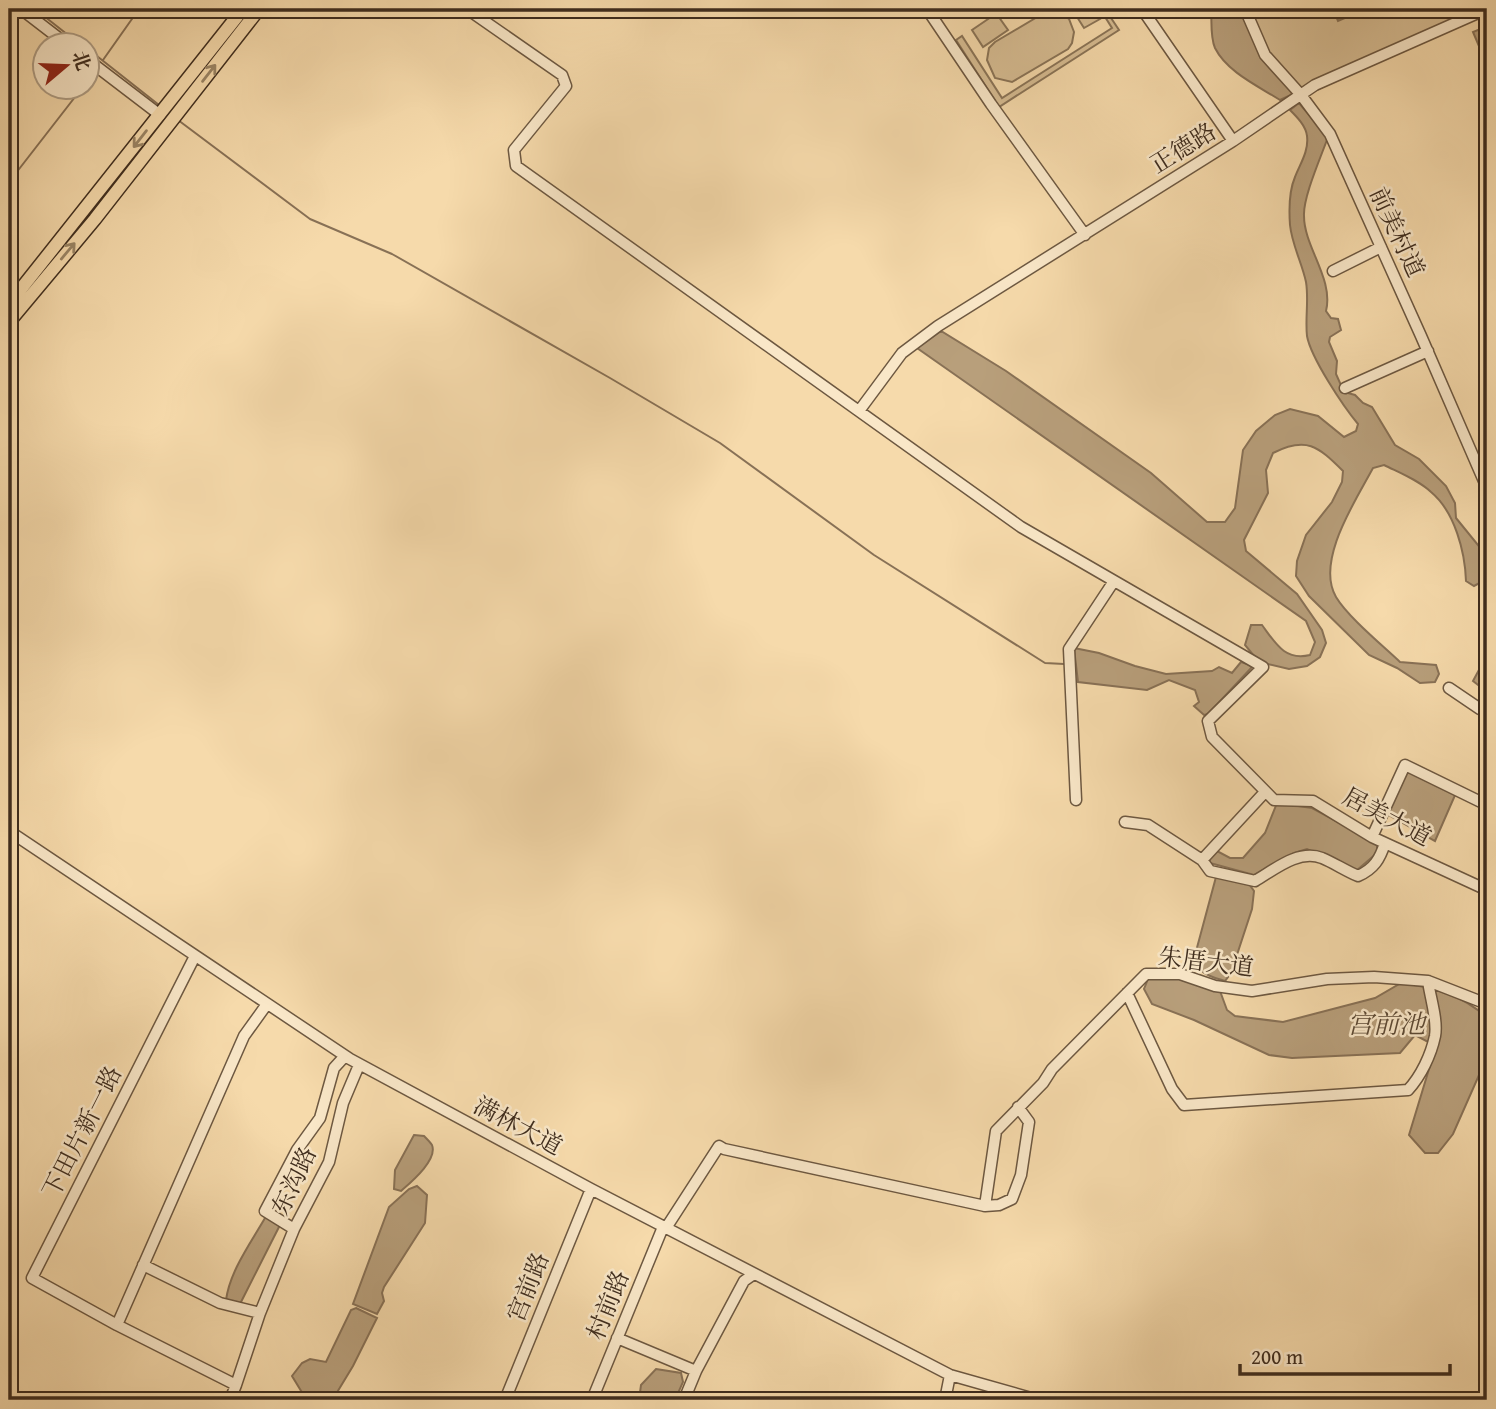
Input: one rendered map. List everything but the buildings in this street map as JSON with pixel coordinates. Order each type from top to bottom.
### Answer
[{"type":"main road","points":[[9,304],[243,9]]},
{"type":"main road","points":[[9,322],[95,219],[259,9]]},
{"type":"street","points":[[21,9],[51,32]]},
{"type":"street","points":[[467,9],[562,75],[566,86],[514,150],[516,166],[1021,527],[1263,667],[1208,721],[1212,737],[1265,792],[1202,860]]},
{"type":"street","points":[[927,9],[991,104],[1085,234]]},
{"type":"street","points":[[1142,9],[1233,141]]},
{"type":"street","name":"前美村道","points":[[1245,9],[1265,55],[1301,94],[1330,134],[1487,488]]},
{"type":"street","name":"正德路","points":[[859,411],[902,353],[938,326],[1233,141],[1315,85],[1487,9]]},
{"type":"street","points":[[102,71],[160,115]]},
{"type":"street","points":[[1333,271],[1381,247]]},
{"type":"street","points":[[1345,388],[1428,351]]},
{"type":"street","points":[[1076,800],[1069,649],[1114,581]]},
{"type":"street","points":[[1448,688],[1480,709],[1487,708]]},
{"type":"street","points":[[1372,837],[1405,765],[1487,805]]},
{"type":"street","name":"居美大道","points":[[1265,792],[1274,800],[1313,801],[1372,837],[1487,890]]},
{"type":"street","points":[[1125,822],[1147,825],[1202,860],[1210,871],[1255,881],[1298,856],[1321,858],[1358,876],[1367,872],[1381,857],[1385,843]]},
{"type":"street","name":"满林大道","points":[[9,831],[359,1065],[665,1228],[950,1375],[1038,1400]]},
{"type":"street","name":"下田片新一路","points":[[117,1325],[32,1278],[195,956]]},
{"type":"street","name":"朱厝大道","points":[[985,1206],[996,1130],[1146,974],[1180,974],[1215,986],[1252,991],[1327,979],[1374,977],[1428,981],[1487,1004]]},
{"type":"street","points":[[1127,993],[1172,1089],[1184,1105],[1408,1090],[1425,1065],[1435,1034],[1428,981]]},
{"type":"street","points":[[236,1385],[117,1325],[244,1036],[267,1004]]},
{"type":"street","points":[[294,1229],[265,1211],[298,1150],[320,1118],[334,1068],[345,1056]]},
{"type":"street","name":"东沟路","points":[[230,1400],[260,1313],[294,1229],[329,1162],[343,1103],[359,1065]]},
{"type":"street","points":[[985,1206],[999,1205],[1012,1199],[1021,1175],[1029,1122],[1017,1109]]},
{"type":"street","name":"村前路","points":[[592,1400],[665,1228],[719,1146],[925,1195],[985,1206]]},
{"type":"street","name":"宫前路","points":[[505,1400],[591,1189]]},
{"type":"street","points":[[143,1265],[220,1303],[260,1313]]},
{"type":"street","points":[[684,1400],[696,1371],[744,1281],[754,1274]]},
{"type":"street","points":[[617,1338],[696,1371]]},
{"type":"street","points":[[946,1400],[950,1375]]},
{"type":"shaded area","points":[[986,9],[1002,9],[996,13],[1008,30],[983,47],[972,30],[994,15],[990,16]]},
{"type":"shaded area","points":[[1072,9],[1093,9],[1100,19],[1084,28]]},
{"type":"shaded area","points":[[1100,9],[1105,9],[1119,30],[999,107],[956,40],[962,36],[1002,98],[1112,28]]},
{"type":"shaded area","points":[[1248,9],[1487,9],[1308,94],[1290,79],[1266,51]]},
{"type":"shaded area","points":[[1049,10],[1056,10],[1069,19],[1074,32],[1068,49],[1012,82],[995,78],[987,60],[989,48]]},
{"type":"water","points":[[1211,9],[1241,9],[1292,92],[1291,95],[1280,100],[1244,78],[1220,57],[1213,44]]},
{"type":"water","points":[[1333,9],[1366,9],[1338,21]]},
{"type":"water","points":[[1485,27],[1487,56],[1484,58],[1473,32]]},
{"type":"water","points":[[1299,103],[1328,137],[1309,188],[1304,216],[1305,228],[1326,287],[1326,311],[1331,318],[1338,319],[1341,330],[1330,337],[1329,342],[1337,361],[1336,374],[1344,392],[1355,395],[1372,407],[1395,445],[1419,459],[1446,486],[1455,503],[1456,518],[1487,556],[1487,579],[1474,586],[1466,581],[1457,533],[1439,500],[1409,477],[1384,465],[1373,468],[1340,531],[1331,566],[1331,582],[1341,605],[1400,662],[1436,665],[1439,674],[1435,682],[1420,683],[1369,655],[1309,596],[1296,576],[1297,561],[1306,535],[1332,502],[1342,482],[1343,471],[1319,450],[1311,446],[1294,445],[1273,453],[1266,470],[1268,493],[1244,540],[1246,551],[1297,594],[1322,630],[1326,643],[1320,657],[1307,666],[1289,669],[1259,662],[1245,645],[1251,625],[1262,625],[1282,649],[1294,656],[1301,656],[1310,655],[1315,642],[1306,621],[917,348],[941,331],[1006,371],[1151,473],[1207,522],[1225,522],[1235,508],[1243,450],[1256,431],[1275,415],[1290,409],[1318,416],[1344,437],[1356,431],[1358,424],[1321,369],[1307,336],[1306,282],[1293,240],[1290,219],[1292,188],[1307,142],[1303,125],[1290,110]]},
{"type":"water","points":[[1074,648],[1166,674],[1212,671],[1219,667],[1232,673],[1241,662],[1253,666],[1208,714],[1204,715],[1194,706],[1199,702],[1195,690],[1169,680],[1147,690],[1078,682]]},
{"type":"water","points":[[1487,655],[1487,692],[1473,681]]},
{"type":"water","points":[[1407,768],[1456,793],[1435,841],[1387,814]]},
{"type":"water","points":[[1277,803],[1312,808],[1377,843],[1377,853],[1356,871],[1307,849],[1294,853],[1254,875],[1210,863],[1210,857],[1217,851],[1230,858],[1243,858],[1265,833]]},
{"type":"water","points":[[1216,877],[1249,884],[1254,891],[1252,909],[1231,973],[1225,981],[1209,976],[1201,970],[1195,955]]},
{"type":"water","name":"宫前池","points":[[1179,977],[1220,991],[1227,1010],[1235,1016],[1283,1022],[1375,998],[1401,983],[1424,987],[1457,998],[1486,1017],[1487,1057],[1453,1134],[1438,1153],[1425,1153],[1409,1135],[1436,1046],[1415,1035],[1400,1053],[1292,1058],[1269,1055],[1194,1020],[1152,1004],[1144,989],[1148,979]]},
{"type":"water","points":[[414,1135],[424,1136],[432,1145],[431,1157],[422,1171],[401,1191],[394,1189],[395,1170]]},
{"type":"water","points":[[417,1186],[427,1195],[425,1223],[384,1287],[384,1301],[377,1314],[353,1304],[389,1207],[409,1189]]},
{"type":"water","points":[[265,1218],[270,1218],[280,1225],[240,1304],[226,1300],[236,1268]]},
{"type":"water","points":[[356,1308],[377,1318],[353,1366],[333,1399],[306,1399],[292,1376],[302,1363],[310,1359],[326,1362],[351,1310]]},
{"type":"water","points":[[656,1369],[681,1373],[683,1382],[675,1400],[639,1400],[641,1385]]},
{"type":"waterway","points":[[35,9],[64,32]]},
{"type":"waterway","points":[[103,60],[139,9]]},
{"type":"waterway","points":[[102,60],[159,105]]},
{"type":"waterway","points":[[9,182],[71,102]]},
{"type":"waterway","points":[[178,120],[310,219],[392,254],[610,378],[720,443],[874,555],[1045,663],[1064,664]]}]
